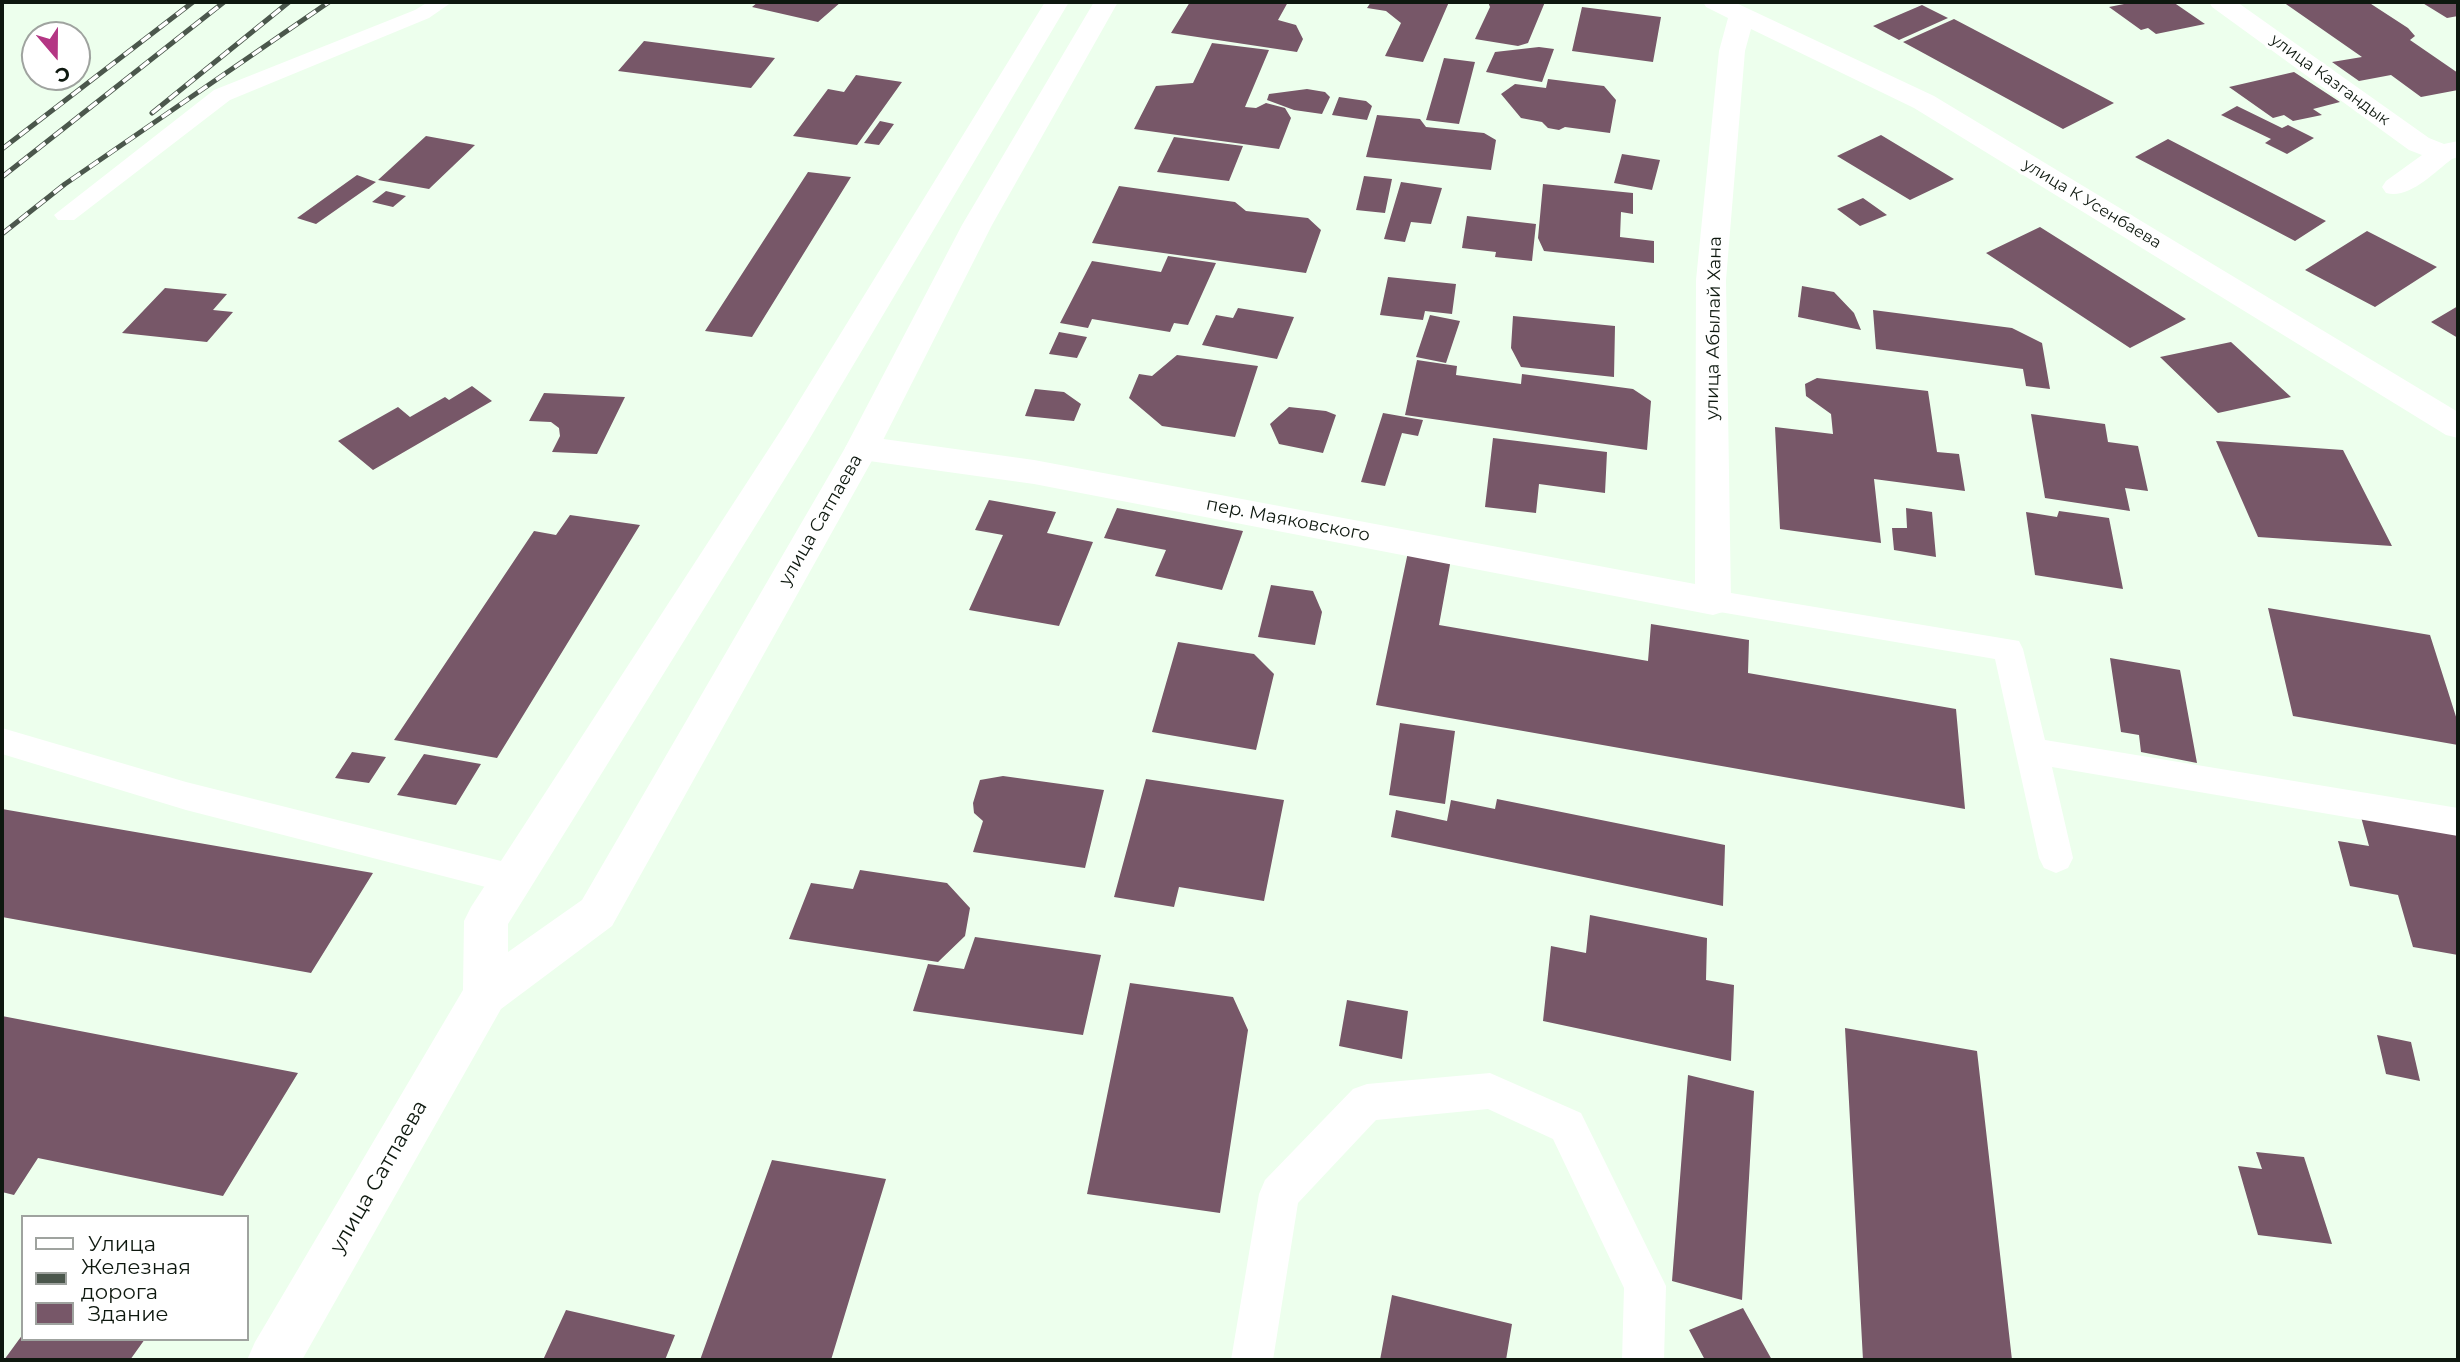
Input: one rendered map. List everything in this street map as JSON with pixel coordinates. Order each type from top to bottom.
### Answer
[{"type":"street","name":"улица Сатпаева","points":[[485,994],[486,921],[795,435],[1057,2]]},
{"type":"street","name":"улица Сатпаева","points":[[273,1360],[485,994],[597,913],[862,448],[976,225],[1106,2]]},
{"type":"street","name":"улица Казгандык","points":[[2221,2],[2419,144],[2450,151]]},
{"type":"street","name":"улица К Усенбаева","points":[[1728,8],[1924,102],[2458,427]]},
{"type":"street","name":"улица Абылай Хана","points":[[1713,601],[1712,280],[1732,51],[1728,8]]},
{"type":"street","points":[[2396,187],[2450,151]]},
{"type":"street","name":"пер. Маяковского","points":[[862,448],[1034,472],[1713,601]]},
{"type":"lane","points":[[66,215],[222,95],[422,14],[442,2]]},
{"type":"lane","points":[[1713,601],[2008,649],[2056,858]]},
{"type":"lane","points":[[2,741],[186,796],[513,879]]},
{"type":"lane","points":[[2033,751],[2458,822]]},
{"type":"lane","points":[[1252,1360],[1279,1194],[1367,1102],[1490,1091],[1567,1126],[1645,1286],[1643,1360]]},
{"type":"building","points":[[758,2],[841,2],[818,22],[752,7]]},
{"type":"building","points":[[1190,2],[1288,2],[1278,20],[1296,25],[1303,39],[1297,52],[1171,33]]},
{"type":"building","points":[[1371,2],[1449,2],[1423,62],[1385,56],[1401,23],[1386,11],[1367,8]]},
{"type":"building","points":[[1488,2],[1545,2],[1528,43],[1518,46],[1475,39],[1490,7]]},
{"type":"building","points":[[2134,2],[2173,2],[2205,24],[2156,34],[2148,28],[2141,30],[2109,7]]},
{"type":"building","points":[[2283,2],[2368,2],[2408,28],[2415,36],[2410,40],[2458,73],[2458,90],[2421,97],[2391,75],[2359,81],[2332,62],[2362,57]]},
{"type":"building","points":[[2421,2],[2458,2],[2458,16],[2447,18]]},
{"type":"building","points":[[1922,5],[1948,18],[1899,40],[1873,26]]},
{"type":"building","points":[[1582,7],[1661,17],[1653,62],[1572,51]]},
{"type":"building","points":[[1954,19],[2114,103],[2063,129],[1903,42]]},
{"type":"building","points":[[644,41],[775,58],[751,88],[618,71]]},
{"type":"building","points":[[1212,43],[1269,50],[1245,107],[1256,108],[1266,103],[1285,108],[1291,118],[1279,149],[1134,129],[1156,86],[1193,83]]},
{"type":"building","points":[[1539,47],[1554,49],[1542,82],[1486,72],[1495,52]]},
{"type":"building","points":[[1444,58],[1475,62],[1459,124],[1426,120]]},
{"type":"building","points":[[2294,72],[2340,102],[2313,109],[2322,115],[2293,121],[2284,115],[2273,118],[2229,87]]},
{"type":"building","points":[[856,75],[902,82],[857,145],[793,136],[828,89],[844,92]]},
{"type":"building","points":[[1548,79],[1604,86],[1616,100],[1610,133],[1565,127],[1559,130],[1548,128],[1542,122],[1521,118],[1501,94],[1515,84],[1546,88]]},
{"type":"building","points":[[1307,89],[1325,92],[1330,97],[1322,114],[1294,110],[1267,100],[1269,94]]},
{"type":"building","points":[[1339,97],[1366,101],[1372,106],[1367,120],[1332,115]]},
{"type":"building","points":[[2237,106],[2282,128],[2288,125],[2314,138],[2287,154],[2265,143],[2271,139],[2221,115]]},
{"type":"building","points":[[1377,115],[1420,119],[1426,127],[1484,133],[1496,140],[1491,170],[1366,157]]},
{"type":"building","points":[[880,121],[894,124],[879,145],[864,143]]},
{"type":"building","points":[[1881,135],[1954,179],[1910,200],[1837,156]]},
{"type":"building","points":[[426,136],[475,145],[429,189],[378,180]]},
{"type":"building","points":[[1174,137],[1243,146],[1229,181],[1157,172]]},
{"type":"building","points":[[2168,139],[2326,221],[2295,241],[2135,157]]},
{"type":"building","points":[[1622,154],[1660,160],[1652,190],[1614,183]]},
{"type":"building","points":[[808,172],[851,177],[752,337],[705,331]]},
{"type":"building","points":[[357,175],[376,182],[316,224],[297,218]]},
{"type":"building","points":[[1364,176],[1392,179],[1385,213],[1356,210]]},
{"type":"building","points":[[1401,182],[1442,188],[1431,224],[1411,222],[1405,242],[1384,239]]},
{"type":"building","points":[[1543,184],[1633,193],[1633,214],[1621,212],[1620,237],[1654,241],[1654,263],[1544,251],[1538,238]]},
{"type":"building","points":[[1119,186],[1235,202],[1246,211],[1308,218],[1321,230],[1306,273],[1092,243]]},
{"type":"building","points":[[386,191],[406,196],[393,207],[372,202]]},
{"type":"building","points":[[1863,198],[1887,215],[1860,226],[1837,209]]},
{"type":"building","points":[[1467,216],[1536,224],[1532,261],[1495,257],[1496,252],[1462,248]]},
{"type":"building","points":[[2040,227],[2186,319],[2130,348],[1986,253]]},
{"type":"building","points":[[2367,231],[2437,267],[2375,307],[2305,270]]},
{"type":"building","points":[[1168,256],[1216,263],[1188,325],[1174,323],[1170,332],[1092,319],[1088,328],[1060,323],[1092,261],[1161,272]]},
{"type":"building","points":[[1388,277],[1456,284],[1452,314],[1425,311],[1423,320],[1380,315]]},
{"type":"building","points":[[1802,286],[1834,292],[1854,313],[1861,330],[1798,317]]},
{"type":"building","points":[[165,288],[227,294],[213,310],[233,312],[207,342],[122,333]]},
{"type":"building","points":[[2458,306],[2458,338],[2431,322]]},
{"type":"building","points":[[1238,308],[1294,317],[1277,359],[1202,345],[1216,315],[1233,318]]},
{"type":"building","points":[[1873,310],[2012,328],[2042,343],[2050,389],[2026,386],[2023,369],[1876,349]]},
{"type":"building","points":[[1430,315],[1460,321],[1446,363],[1416,357]]},
{"type":"building","points":[[1513,316],[1615,326],[1614,377],[1521,367],[1511,348]]},
{"type":"building","points":[[1059,332],[1087,337],[1077,358],[1049,354]]},
{"type":"building","points":[[2231,342],[2291,397],[2218,413],[2160,357]]},
{"type":"building","points":[[1177,355],[1258,366],[1235,437],[1162,426],[1129,398],[1139,374],[1152,376]]},
{"type":"building","points":[[1417,360],[1457,366],[1456,375],[1521,384],[1522,374],[1633,389],[1651,401],[1647,450],[1405,415]]},
{"type":"building","points":[[1817,378],[1928,391],[1937,452],[1959,454],[1965,491],[1874,479],[1881,543],[1780,529],[1775,427],[1833,434],[1831,414],[1806,396],[1805,384]]},
{"type":"building","points":[[472,386],[492,401],[373,470],[338,441],[398,407],[410,417],[445,397],[449,400]]},
{"type":"building","points":[[1035,389],[1064,392],[1081,404],[1074,421],[1025,416]]},
{"type":"building","points":[[544,393],[625,397],[597,454],[552,452],[560,436],[559,428],[551,422],[529,421]]},
{"type":"building","points":[[1289,407],[1326,411],[1336,415],[1323,453],[1279,444],[1270,424]]},
{"type":"building","points":[[1383,413],[1423,420],[1418,436],[1402,433],[1385,486],[1361,482]]},
{"type":"building","points":[[2031,414],[2105,424],[2108,442],[2138,446],[2148,491],[2125,488],[2130,511],[2045,498]]},
{"type":"building","points":[[1493,438],[1607,452],[1605,493],[1539,484],[1536,513],[1485,507]]},
{"type":"building","points":[[2216,441],[2343,450],[2392,546],[2258,537]]},
{"type":"building","points":[[989,500],[1056,512],[1047,533],[1093,542],[1059,626],[969,610],[1003,535],[975,530]]},
{"type":"building","points":[[1117,508],[1243,531],[1222,590],[1155,576],[1166,550],[1104,538]]},
{"type":"building","points":[[1906,508],[1932,512],[1936,557],[1894,550],[1892,528],[1907,528]]},
{"type":"building","points":[[2059,511],[2109,518],[2123,589],[2035,575],[2026,512],[2057,517]]},
{"type":"building","points":[[570,515],[640,525],[497,758],[394,740],[534,531],[556,535]]},
{"type":"building","points":[[1408,552],[1451,559],[1439,625],[1648,661],[1651,624],[1749,640],[1748,673],[1956,709],[1965,809],[1376,705]]},
{"type":"building","points":[[1271,585],[1313,591],[1322,612],[1315,645],[1258,637]]},
{"type":"building","points":[[2268,608],[2430,635],[2458,723],[2458,745],[2293,716]]},
{"type":"building","points":[[1178,642],[1254,654],[1274,674],[1256,750],[1152,732]]},
{"type":"building","points":[[2110,658],[2180,670],[2197,763],[2141,752],[2139,735],[2121,732]]},
{"type":"building","points":[[1400,723],[1455,731],[1445,804],[1389,795]]},
{"type":"building","points":[[352,752],[386,757],[369,783],[335,778]]},
{"type":"building","points":[[424,754],[481,764],[456,805],[397,795]]},
{"type":"building","points":[[1003,776],[1104,790],[1085,868],[973,852],[983,821],[974,813],[973,803],[980,780]]},
{"type":"building","points":[[1146,779],[1284,800],[1264,901],[1179,887],[1174,907],[1114,897]]},
{"type":"building","points":[[1497,799],[1725,845],[1723,906],[1391,837],[1396,810],[1447,821],[1451,800],[1495,809]]},
{"type":"building","points":[[2,809],[373,873],[311,973],[2,917]]},
{"type":"building","points":[[2361,817],[2458,833],[2458,955],[2413,947],[2398,895],[2350,886],[2338,841],[2369,846]]},
{"type":"building","points":[[860,870],[947,883],[970,908],[965,936],[938,962],[789,939],[811,883],[853,889]]},
{"type":"building","points":[[1590,915],[1707,938],[1706,980],[1734,985],[1731,1061],[1543,1021],[1551,946],[1586,953]]},
{"type":"building","points":[[975,937],[1101,955],[1083,1035],[913,1011],[928,964],[964,969]]},
{"type":"building","points":[[1130,983],[1233,997],[1248,1030],[1220,1213],[1087,1194]]},
{"type":"building","points":[[1347,1000],[1408,1011],[1402,1059],[1339,1046]]},
{"type":"building","points":[[2,1016],[298,1073],[223,1196],[38,1158],[14,1195],[2,1192]]},
{"type":"building","points":[[1845,1028],[1977,1051],[2012,1360],[1863,1360]]},
{"type":"building","points":[[2377,1035],[2411,1042],[2420,1081],[2386,1074]]},
{"type":"building","points":[[1688,1075],[1754,1091],[1742,1300],[1672,1281]]},
{"type":"building","points":[[2256,1152],[2304,1157],[2332,1244],[2258,1235],[2238,1166],[2262,1169]]},
{"type":"building","points":[[772,1160],[886,1179],[831,1360],[700,1360]]},
{"type":"building","points":[[1392,1295],[1512,1324],[1506,1360],[1380,1360]]},
{"type":"building","points":[[1743,1308],[1772,1360],[1705,1360],[1689,1330]]},
{"type":"building","points":[[566,1310],[675,1335],[665,1360],[543,1360]]},
{"type":"building","points":[[21,1337],[21,1341],[144,1341],[130,1360],[4,1360]]},
{"type":"railway","points":[[2,149],[193,2]]},
{"type":"railway","points":[[2,177],[224,2]]},
{"type":"railway","points":[[152,113],[289,2]]},
{"type":"railway","points":[[2,234],[65,184],[329,2]]}]
